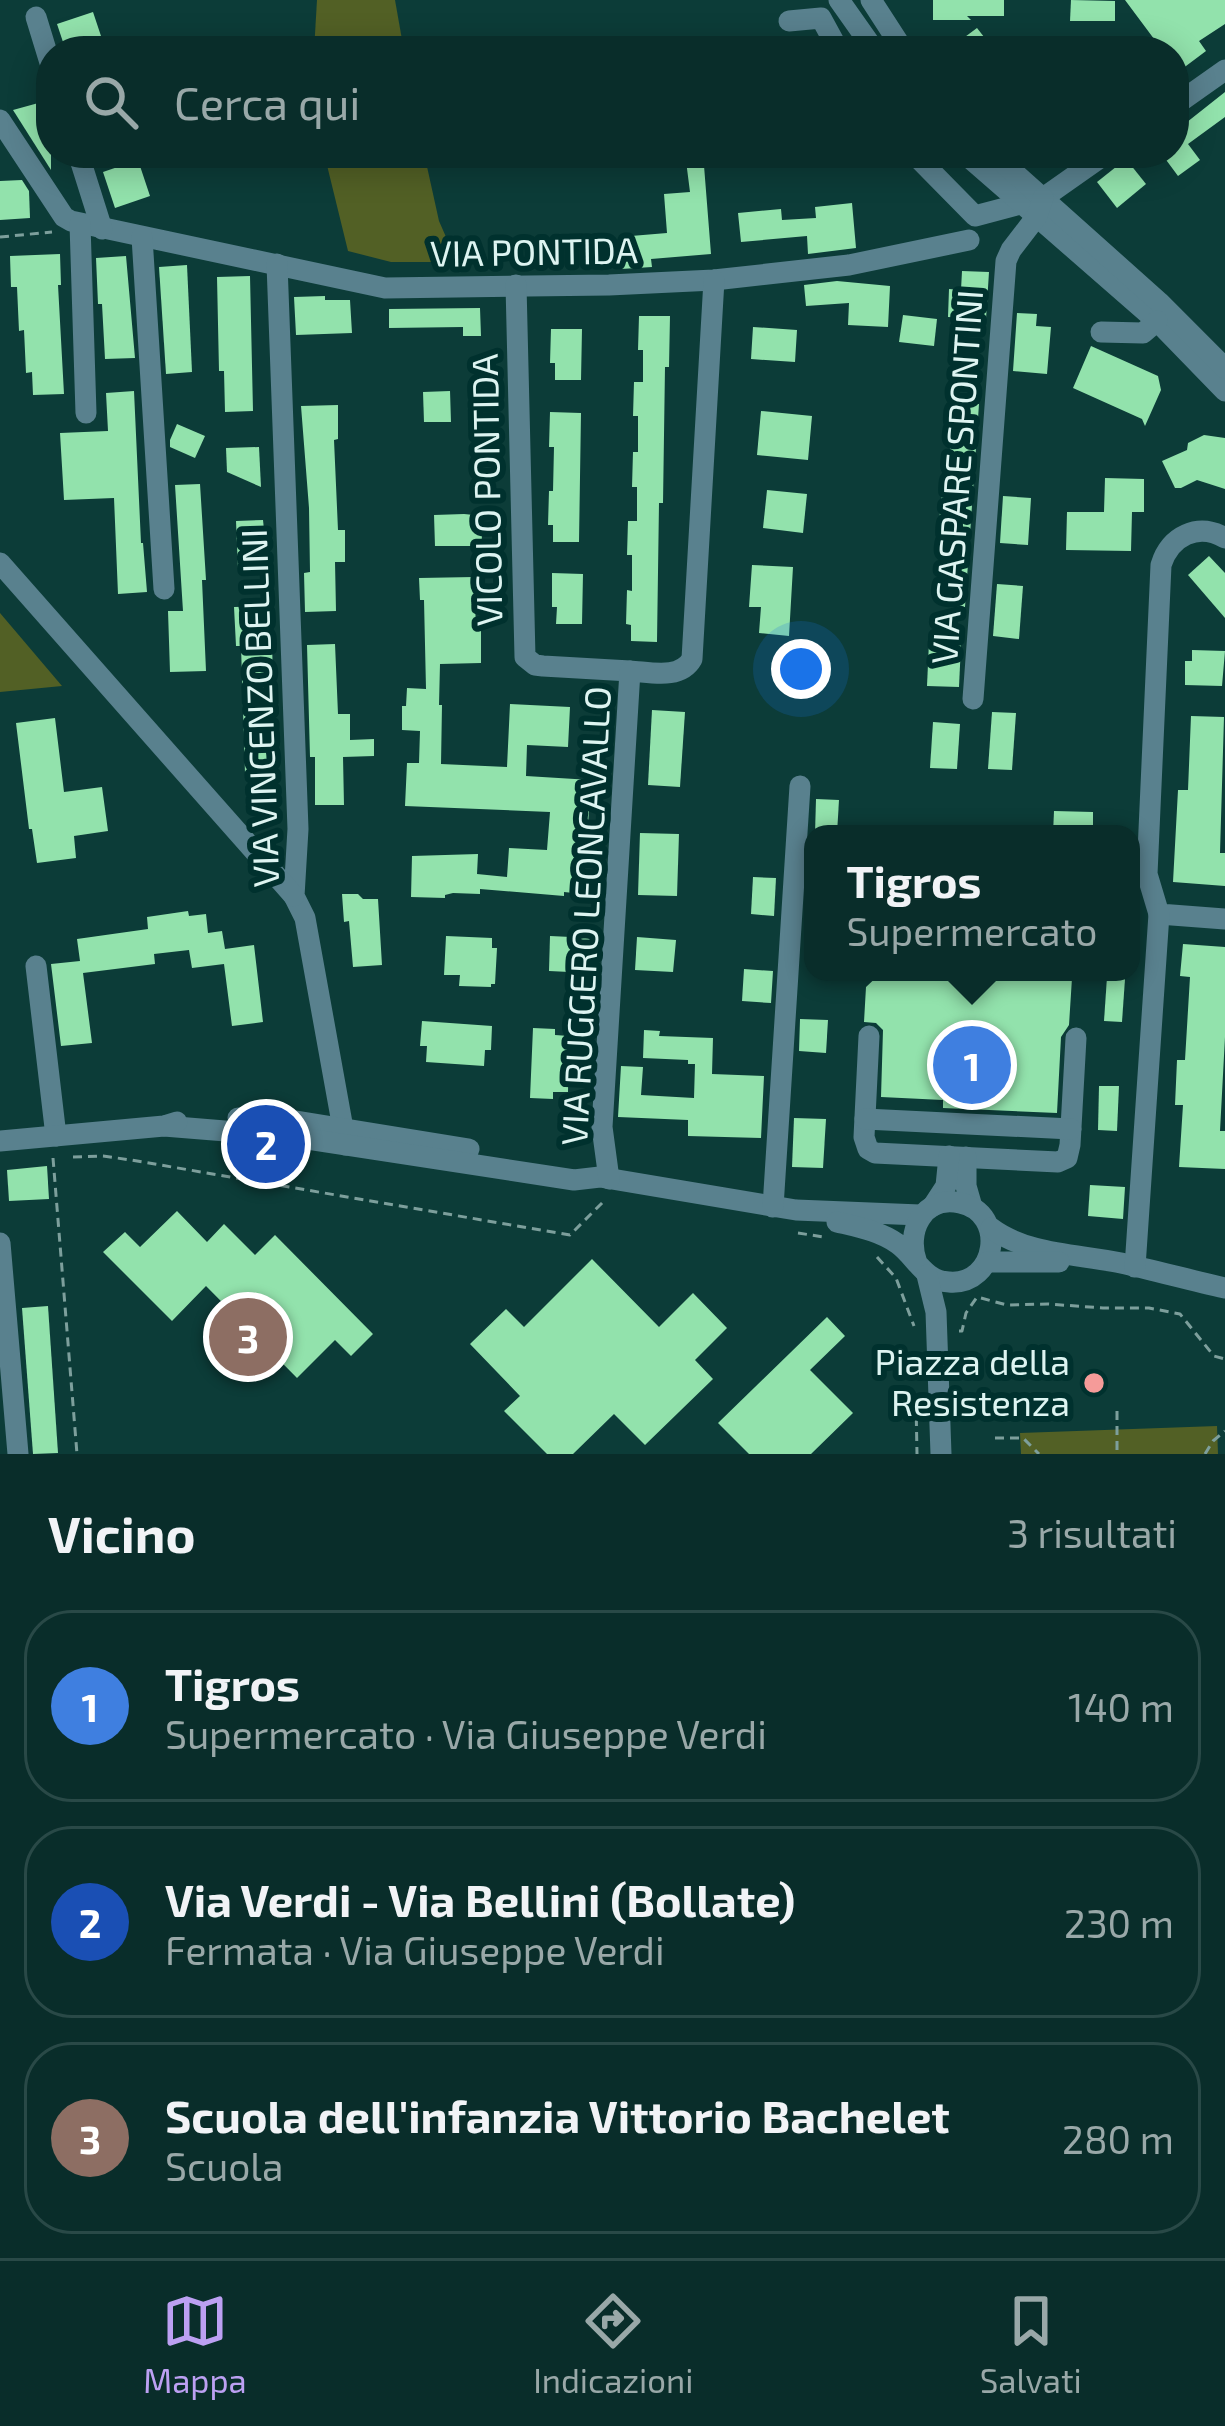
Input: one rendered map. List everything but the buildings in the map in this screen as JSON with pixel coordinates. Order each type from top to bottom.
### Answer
[{"type":"street","points":[[839,0],[864,36]]},
{"type":"street","points":[[871,0],[894,36]]},
{"type":"street","points":[[36,16],[42,36]]},
{"type":"street","points":[[789,21],[821,18],[831,36]]},
{"type":"street","points":[[1189,95],[1225,70]]},
{"type":"street","points":[[0,120],[64,218],[88,228]]},
{"type":"street","points":[[80,168],[88,228],[86,413]]},
{"type":"street","points":[[928,168],[975,216],[1034,205],[1086,168]]},
{"type":"street","points":[[984,168],[1160,302],[1225,368]]},
{"type":"street","points":[[1004,168],[1034,205],[1225,391]]},
{"type":"street","name":"VIA GASPARE SPONTINI","points":[[973,699],[1006,261],[1034,205]]},
{"type":"street","name":"VIA PONTIDA","points":[[88,228],[385,288],[714,280],[849,265],[969,240]]},
{"type":"street","points":[[142,237],[164,589]]},
{"type":"street","name":"VIA VINCENZO BELLINI","points":[[277,264],[298,829],[294,896],[305,918],[345,1136]]},
{"type":"street","name":"VIA RUGGERO LEONCAVALLO","points":[[602,1185],[630,671],[680,671],[692,659],[714,280]]},
{"type":"street","name":"VICOLO PONTIDA","points":[[516,285],[526,656],[543,666],[630,671]]},
{"type":"street","points":[[1101,332],[1143,333],[1156,321]]},
{"type":"street","points":[[1128,1265],[1159,914],[1147,874],[1161,565],[1166,551],[1190,532],[1208,530],[1225,538]]},
{"type":"street","points":[[0,563],[294,896]]},
{"type":"street","points":[[789,1217],[800,786]]},
{"type":"street","points":[[1159,914],[1225,920]]},
{"type":"street","points":[[36,966],[54,1147]]},
{"type":"street","points":[[869,1036],[864,1137],[868,1149],[1058,1162],[1067,1158],[1076,1038]]},
{"type":"street","points":[[865,1119],[1071,1129]]},
{"type":"street","points":[[0,1141],[54,1147],[164,1126],[345,1136],[878,1233],[901,1246],[922,1269],[946,1282],[963,1281]]},
{"type":"street","points":[[957,1157],[972,1207],[991,1228],[1013,1241],[1225,1288]]},
{"type":"street","points":[[941,1454],[939,1336],[911,1238],[946,1186],[957,1157]]},
{"type":"street","points":[[789,1217],[927,1211],[958,1202],[972,1207]]},
{"type":"street","points":[[939,1336],[963,1281],[987,1262],[991,1228]]},
{"type":"street","points":[[0,1243],[18,1454]]},
{"type":"street","points":[[987,1262],[1128,1265]]},
{"type":"path","points":[[0,237],[88,228]]},
{"type":"path","points":[[54,1147],[77,1454]]},
{"type":"path","points":[[70,1157],[131,1160],[570,1235],[595,1210],[602,1185]]},
{"type":"path","points":[[789,1217],[842,1240]]},
{"type":"path","points":[[865,1248],[896,1278],[915,1331],[939,1336],[962,1331],[966,1313],[977,1297],[1007,1305],[1148,1308],[1180,1314],[1214,1356],[1225,1359]]},
{"type":"path","points":[[916,1393],[917,1454]]},
{"type":"path","points":[[1117,1411],[1117,1454]]},
{"type":"path","points":[[1205,1454],[1225,1431]]},
{"type":"path","points":[[994,1438],[1023,1438],[1040,1454]]},
{"type":"green space","points":[[317,0],[395,0],[401,36],[315,36]]},
{"type":"green space","points":[[328,168],[427,168],[439,221],[457,262],[391,262],[348,251]]},
{"type":"green space","points":[[0,613],[62,686],[0,692]]},
{"type":"green space","points":[[1217,1426],[1218,1454],[1021,1454],[1020,1433]]},
{"type":"place","name":"Tigros","points":[[972,1065]]},
{"type":"place","name":"Via Verdi - Via Bellini (Bollate)","points":[[266,1144]]},
{"type":"place","name":"Scuola dell'infanzia Vittorio Bachelet","points":[[248,1337]]},
{"type":"place","name":"Piazza della Resistenza","points":[[1094,1383]]}]
